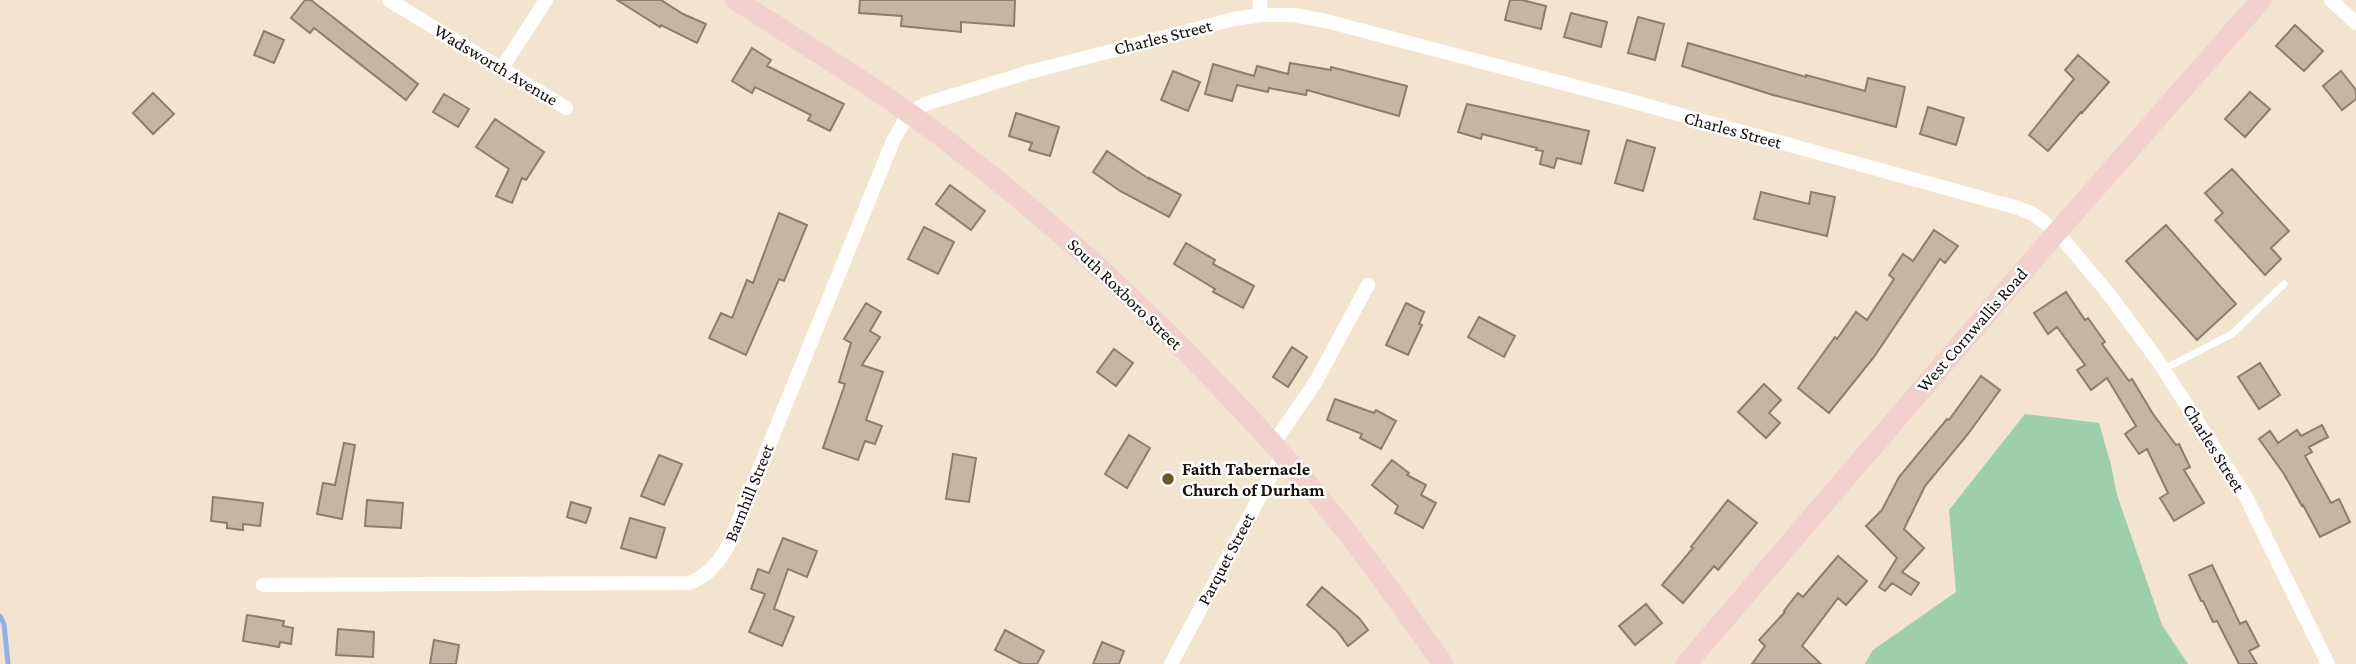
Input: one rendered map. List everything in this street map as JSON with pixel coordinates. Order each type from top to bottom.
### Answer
[{"type":"street","name":"Wadsworth Avenue","points":[[389,0],[566,108]]},
{"type":"street","points":[[502,68],[546,0]]},
{"type":"street","name":"South Roxboro Street","points":[[736,0],[909,113],[1023,201],[1137,303],[1277,450],[1389,588],[1443,664]]},
{"type":"street","points":[[1259,0],[1260,15]]},
{"type":"street","name":"West Cornwallis Road","points":[[1686,664],[2057,232],[2261,0]]},
{"type":"street","points":[[2331,0],[2356,23]]},
{"type":"street","name":"Charles Street","points":[[909,113],[928,103],[1049,67],[1234,19],[1260,15],[1294,15],[1616,97],[2018,208],[2033,214],[2057,232],[2108,293],[2164,369],[2245,495],[2328,664]]},
{"type":"street","name":"Barnhill Street","points":[[263,584],[689,583],[700,579],[719,561],[728,546],[893,141],[909,113]]},
{"type":"street","name":"Parquet Street","points":[[1171,664],[1277,450],[1368,285]]},
{"type":"lane","points":[[2164,369],[2232,334],[2284,284]]},
{"type":"green space","points":[[2025,414],[2099,423],[2117,495],[2162,625],[2188,664],[1865,664],[1873,650],[1956,592],[1949,510]]},
{"type":"building","points":[[305,0],[311,0],[418,84],[406,100],[314,28],[310,33],[291,18]]},
{"type":"building","points":[[617,0],[661,0],[706,24],[697,43],[661,25],[660,27]]},
{"type":"building","points":[[860,0],[1015,0],[1014,26],[961,22],[961,32],[901,26],[902,16],[859,13]]},
{"type":"building","points":[[1510,0],[1546,6],[1541,29],[1505,20]]},
{"type":"building","points":[[1571,13],[1607,22],[1601,47],[1564,37]]},
{"type":"building","points":[[1638,17],[1664,24],[1655,60],[1628,53]]},
{"type":"building","points":[[2295,25],[2323,51],[2304,71],[2276,46]]},
{"type":"building","points":[[264,31],[284,40],[274,63],[254,55]]},
{"type":"building","points":[[1688,43],[1865,91],[1868,78],[1905,87],[1896,127],[1773,95],[1682,66]]},
{"type":"building","points":[[752,48],[771,60],[767,66],[844,104],[830,131],[808,120],[811,115],[755,87],[752,93],[732,81]]},
{"type":"building","points":[[2078,55],[2109,82],[2048,151],[2029,135],[2074,79],[2065,70]]},
{"type":"building","points":[[1290,63],[1331,70],[1331,67],[1407,86],[1399,116],[1307,90],[1306,95],[1269,88],[1268,92],[1237,85],[1232,101],[1205,94],[1213,64],[1254,76],[1257,66],[1288,74]]},
{"type":"building","points":[[1173,71],[1200,82],[1188,111],[1161,100]]},
{"type":"building","points":[[2341,71],[2356,90],[2356,99],[2342,110],[2323,86]]},
{"type":"building","points":[[2250,92],[2270,109],[2245,137],[2225,119]]},
{"type":"building","points":[[153,93],[174,114],[153,134],[133,113]]},
{"type":"building","points":[[444,94],[469,109],[458,127],[433,112]]},
{"type":"building","points":[[1467,104],[1589,131],[1581,164],[1557,158],[1554,168],[1540,164],[1543,151],[1536,150],[1537,148],[1482,134],[1481,139],[1458,132]]},
{"type":"building","points":[[1928,107],[1964,118],[1956,145],[1920,134]]},
{"type":"building","points":[[1016,113],[1059,127],[1050,156],[1029,150],[1032,143],[1009,136]]},
{"type":"building","points":[[495,119],[544,152],[526,180],[522,178],[512,203],[496,196],[509,169],[476,147]]},
{"type":"building","points":[[1627,140],[1655,148],[1643,191],[1615,183]]},
{"type":"building","points":[[1107,151],[1149,179],[1181,195],[1169,217],[1120,191],[1093,172]]},
{"type":"building","points":[[2232,169],[2289,231],[2271,248],[2281,259],[2265,275],[2215,220],[2223,213],[2205,193]]},
{"type":"building","points":[[950,185],[985,211],[971,230],[936,204]]},
{"type":"building","points":[[1761,192],[1809,204],[1811,192],[1835,197],[1827,236],[1754,219]]},
{"type":"building","points":[[779,213],[807,225],[784,281],[779,279],[746,355],[709,338],[721,313],[732,318],[747,280],[753,283]]},
{"type":"building","points":[[2166,225],[2236,304],[2197,340],[2126,261]]},
{"type":"building","points":[[924,227],[954,242],[938,274],[908,259]]},
{"type":"building","points":[[1934,230],[1958,246],[1945,263],[1940,259],[1874,357],[1829,413],[1798,388],[1856,312],[1867,320],[1894,279],[1889,275],[1903,254],[1913,261]]},
{"type":"building","points":[[1186,243],[1215,260],[1213,264],[1254,286],[1243,308],[1213,292],[1215,289],[1174,264]]},
{"type":"building","points":[[2066,292],[2085,320],[2088,318],[2105,342],[2102,344],[2129,381],[2132,379],[2176,445],[2179,444],[2190,467],[2184,470],[2204,503],[2174,521],[2160,498],[2168,493],[2147,449],[2139,454],[2125,434],[2136,426],[2107,378],[2091,390],[2077,370],[2085,365],[2057,327],[2048,334],[2034,313]]},
{"type":"building","points":[[866,303],[881,312],[870,331],[880,337],[862,365],[883,372],[866,420],[882,426],[875,444],[865,441],[858,460],[823,448],[845,384],[839,382],[851,343],[844,339]]},
{"type":"building","points":[[1406,303],[1424,312],[1419,324],[1422,325],[1408,355],[1386,345]]},
{"type":"building","points":[[1479,317],[1515,336],[1504,357],[1468,337]]},
{"type":"building","points":[[1292,347],[1307,357],[1288,387],[1273,377]]},
{"type":"building","points":[[1114,349],[1133,363],[1116,386],[1097,372]]},
{"type":"building","points":[[2260,363],[2280,395],[2259,409],[2238,377]]},
{"type":"building","points":[[1981,376],[2000,390],[1925,486],[1904,529],[1924,548],[1902,572],[1919,583],[1911,595],[1892,583],[1885,591],[1879,587],[1897,558],[1866,526],[1882,510],[1899,477],[1947,419],[1949,420]]},
{"type":"building","points":[[1764,384],[1781,400],[1769,413],[1780,423],[1766,438],[1738,412]]},
{"type":"building","points":[[1335,399],[1374,413],[1376,410],[1396,421],[1381,449],[1360,438],[1362,434],[1327,420]]},
{"type":"building","points":[[2322,425],[2328,437],[2309,447],[2312,452],[2305,456],[2331,503],[2339,499],[2350,522],[2320,537],[2284,474],[2259,439],[2270,431],[2278,443],[2297,430],[2301,436]]},
{"type":"building","points":[[1129,435],[1150,448],[1127,488],[1105,474]]},
{"type":"building","points":[[344,443],[355,445],[342,519],[317,514],[323,483],[335,485]]},
{"type":"building","points":[[953,454],[976,458],[969,502],[946,499]]},
{"type":"building","points":[[659,455],[682,464],[664,505],[641,496]]},
{"type":"building","points":[[1392,460],[1409,473],[1407,475],[1426,485],[1421,495],[1436,503],[1423,528],[1395,513],[1398,506],[1372,485]]},
{"type":"building","points":[[213,497],[263,503],[260,526],[243,524],[243,530],[227,528],[227,523],[211,521]]},
{"type":"building","points":[[367,500],[403,503],[401,528],[365,526]]},
{"type":"building","points":[[1728,500],[1757,523],[1718,570],[1714,566],[1683,603],[1662,585]]},
{"type":"building","points":[[571,502],[591,508],[586,523],[567,517]]},
{"type":"building","points":[[630,518],[665,528],[656,558],[621,548]]},
{"type":"building","points":[[783,538],[817,551],[807,577],[788,569],[774,609],[794,617],[782,646],[749,632],[765,594],[751,589],[758,569],[769,573]]},
{"type":"building","points":[[1838,556],[1867,581],[1846,605],[1838,598],[1802,646],[1821,664],[1752,664],[1765,646],[1759,640],[1785,612],[1798,593],[1803,597]]},
{"type":"building","points":[[2212,565],[2240,624],[2246,621],[2259,646],[2249,651],[2257,664],[2239,664],[2217,621],[2213,622],[2201,601],[2189,575]]},
{"type":"building","points":[[1322,587],[1359,618],[1368,630],[1348,646],[1337,631],[1307,605]]},
{"type":"building","points":[[1646,604],[1662,623],[1635,645],[1619,626]]},
{"type":"building","points":[[247,615],[284,621],[283,626],[293,628],[291,644],[280,642],[279,647],[243,641]]},
{"type":"building","points":[[338,629],[374,632],[373,657],[336,655]]},
{"type":"building","points":[[1005,630],[1044,651],[1037,664],[1022,664],[995,650]]},
{"type":"building","points":[[434,640],[459,645],[456,664],[430,664]]},
{"type":"building","points":[[1102,642],[1124,651],[1119,664],[1093,664]]},
{"type":"waterway","points":[[0,616],[4,624],[8,664]]},
{"type":"place","name":"Faith Tabernacle Church of Durham","points":[[1168,479]]}]
